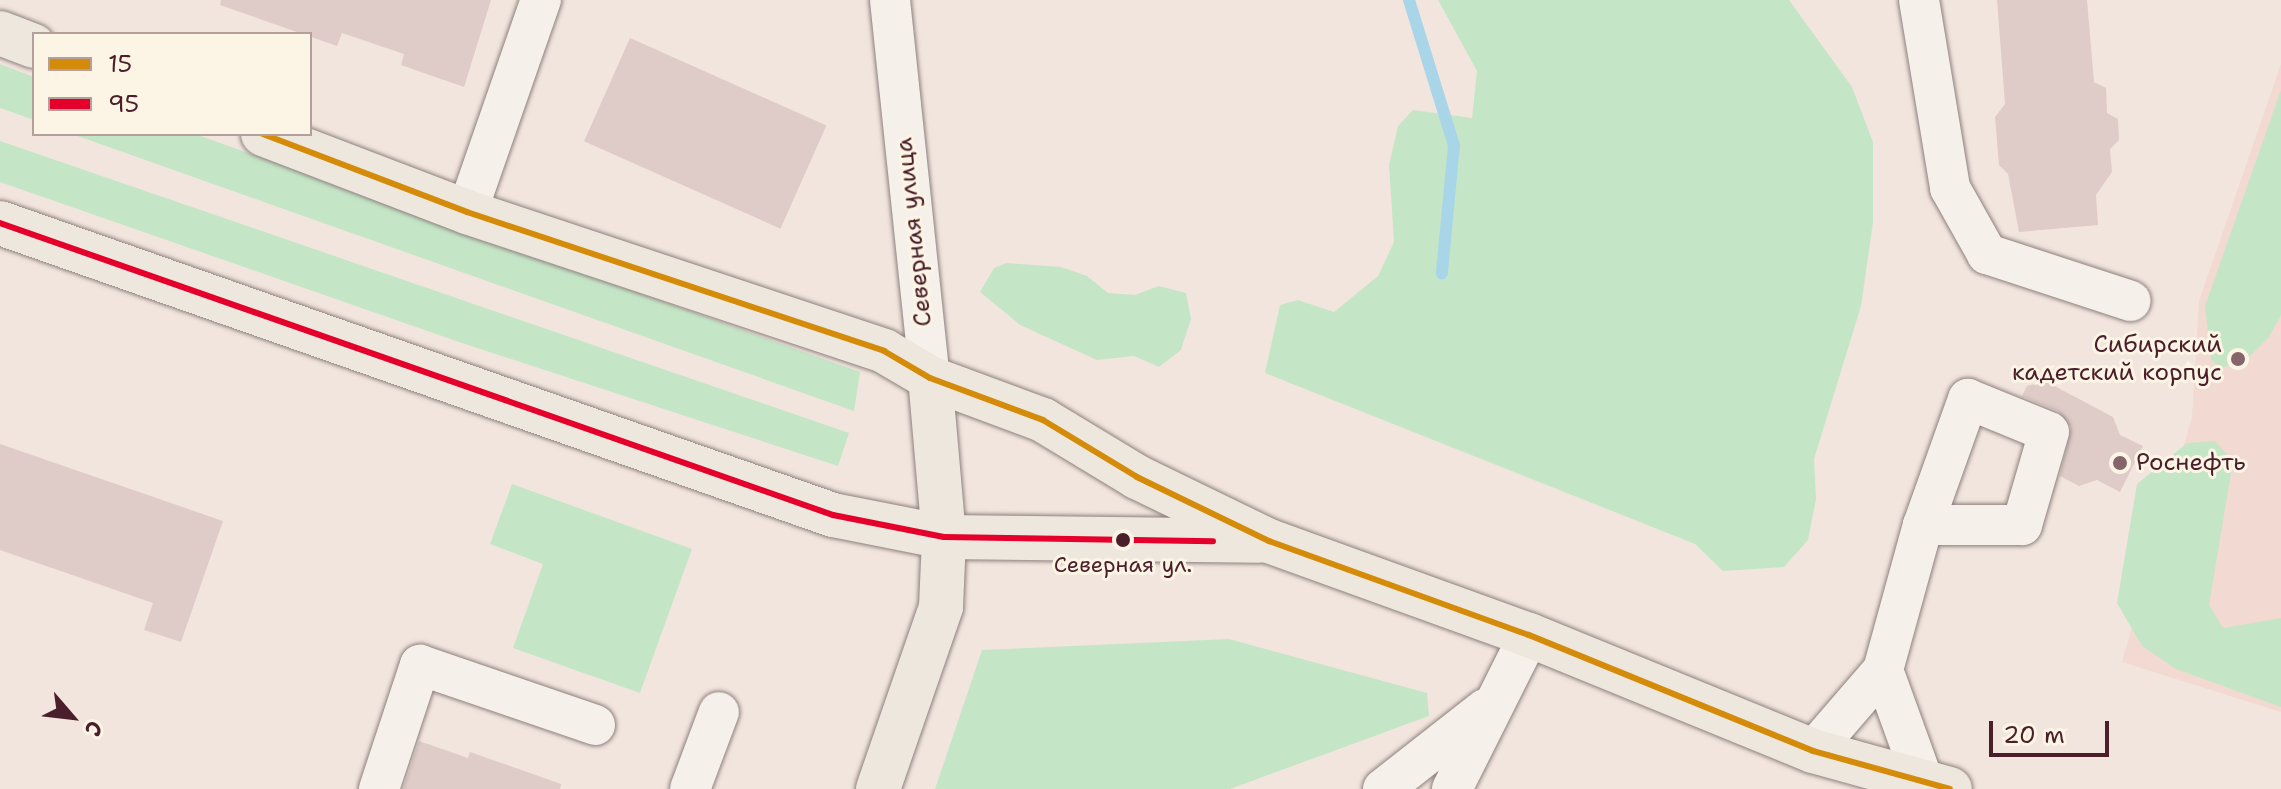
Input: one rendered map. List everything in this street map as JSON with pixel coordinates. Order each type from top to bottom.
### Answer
[{"type":"main road","points":[[0,33],[32,45]]},
{"type":"main road","points":[[268,136],[467,212],[884,351],[930,378],[1043,420],[1137,477],[1269,541],[1529,635],[1813,751],[1869,779],[1937,786]]},
{"type":"main road","points":[[0,223],[833,515],[944,537],[1269,541]]},
{"type":"main road","name":"Северная улица","points":[[878,789],[941,607],[944,537],[930,378]]},
{"type":"street","points":[[467,212],[541,0]]},
{"type":"street","name":"Северная улица","points":[[890,0],[930,378]]},
{"type":"street","points":[[1919,0],[1950,188],[1987,254],[2131,301]]},
{"type":"street","points":[[1813,751],[1883,670],[1923,525]]},
{"type":"street","points":[[1452,789],[1529,635]]},
{"type":"street","points":[[379,789],[420,665],[595,725]]},
{"type":"street","points":[[1883,670],[1937,786]]},
{"type":"street","points":[[1383,789],[1494,701]]},
{"type":"street","points":[[690,789],[719,712]]},
{"type":"shaded area","name":"Сибирский кадетский корпус","points":[[2281,64],[2281,712],[2122,662],[2192,417],[2199,301]]},
{"type":"green space","points":[[1438,0],[1789,0],[1852,87],[1873,142],[1873,222],[1861,306],[1814,459],[1816,499],[1808,540],[1784,567],[1723,571],[1695,544],[1265,373],[1280,305],[1298,300],[1334,312],[1378,276],[1394,242],[1389,165],[1398,126],[1413,110],[1472,118],[1477,71]]},
{"type":"green space","points":[[0,64],[32,76],[32,119],[0,108]]},
{"type":"green space","points":[[2281,90],[2281,315],[2269,337],[2249,357],[2222,368],[2211,360],[2205,306]]},
{"type":"green space","points":[[78,136],[201,136],[860,372],[854,411]]},
{"type":"green space","points":[[0,141],[849,433],[838,466],[459,342],[0,182]]},
{"type":"green space","points":[[1006,263],[1061,267],[1087,276],[1108,293],[1135,295],[1159,286],[1186,293],[1191,319],[1181,350],[1159,367],[1134,356],[1097,360],[1020,325],[980,292],[994,268]]},
{"type":"green space","points":[[2215,441],[2233,461],[2209,605],[2223,628],[2281,618],[2281,707],[2176,669],[2142,646],[2117,603],[2137,484],[2187,443]]},
{"type":"green space","points":[[512,484],[692,549],[640,693],[513,648],[543,564],[490,544]]},
{"type":"green space","points":[[1229,639],[1427,693],[1429,716],[1230,789],[935,789],[982,650]]},
{"type":"building","points":[[221,0],[491,0],[464,87],[401,65],[404,54],[342,33],[337,46],[312,37],[312,32],[297,32],[220,5]]},
{"type":"building","points":[[1997,0],[2087,0],[2094,82],[2106,88],[2107,113],[2118,119],[2119,140],[2110,149],[2112,172],[2096,195],[2098,225],[2019,232],[2008,174],[1999,165],[1995,117],[2005,104]]},
{"type":"building","points":[[630,38],[826,125],[780,229],[584,141]]},
{"type":"building","points":[[2045,381],[2113,417],[2120,435],[2143,446],[2120,492],[2097,480],[2079,486],[2060,476],[2071,427],[2058,411],[2022,396],[2027,386]]},
{"type":"building","points":[[0,444],[223,521],[181,642],[144,630],[153,603],[0,550]]},
{"type":"building","points":[[419,741],[468,758],[470,752],[561,784],[560,789],[403,789]]},
{"type":"waterway","points":[[1409,0],[1454,145],[1442,273]]},
{"type":"transit line","name":"15","points":[[268,136],[467,212],[884,351],[930,378],[1043,420],[1137,477],[1269,541],[1529,635],[1813,751],[1950,789]]},
{"type":"transit line","name":"95","points":[[0,223],[833,515],[944,537],[1213,541]]},
{"type":"place","name":"Сибирский кадетский корпус","points":[[2238,359]]},
{"type":"place","name":"Роснефть","points":[[2120,463]]},
{"type":"place","name":"Северная ул.","points":[[1123,540]]}]
